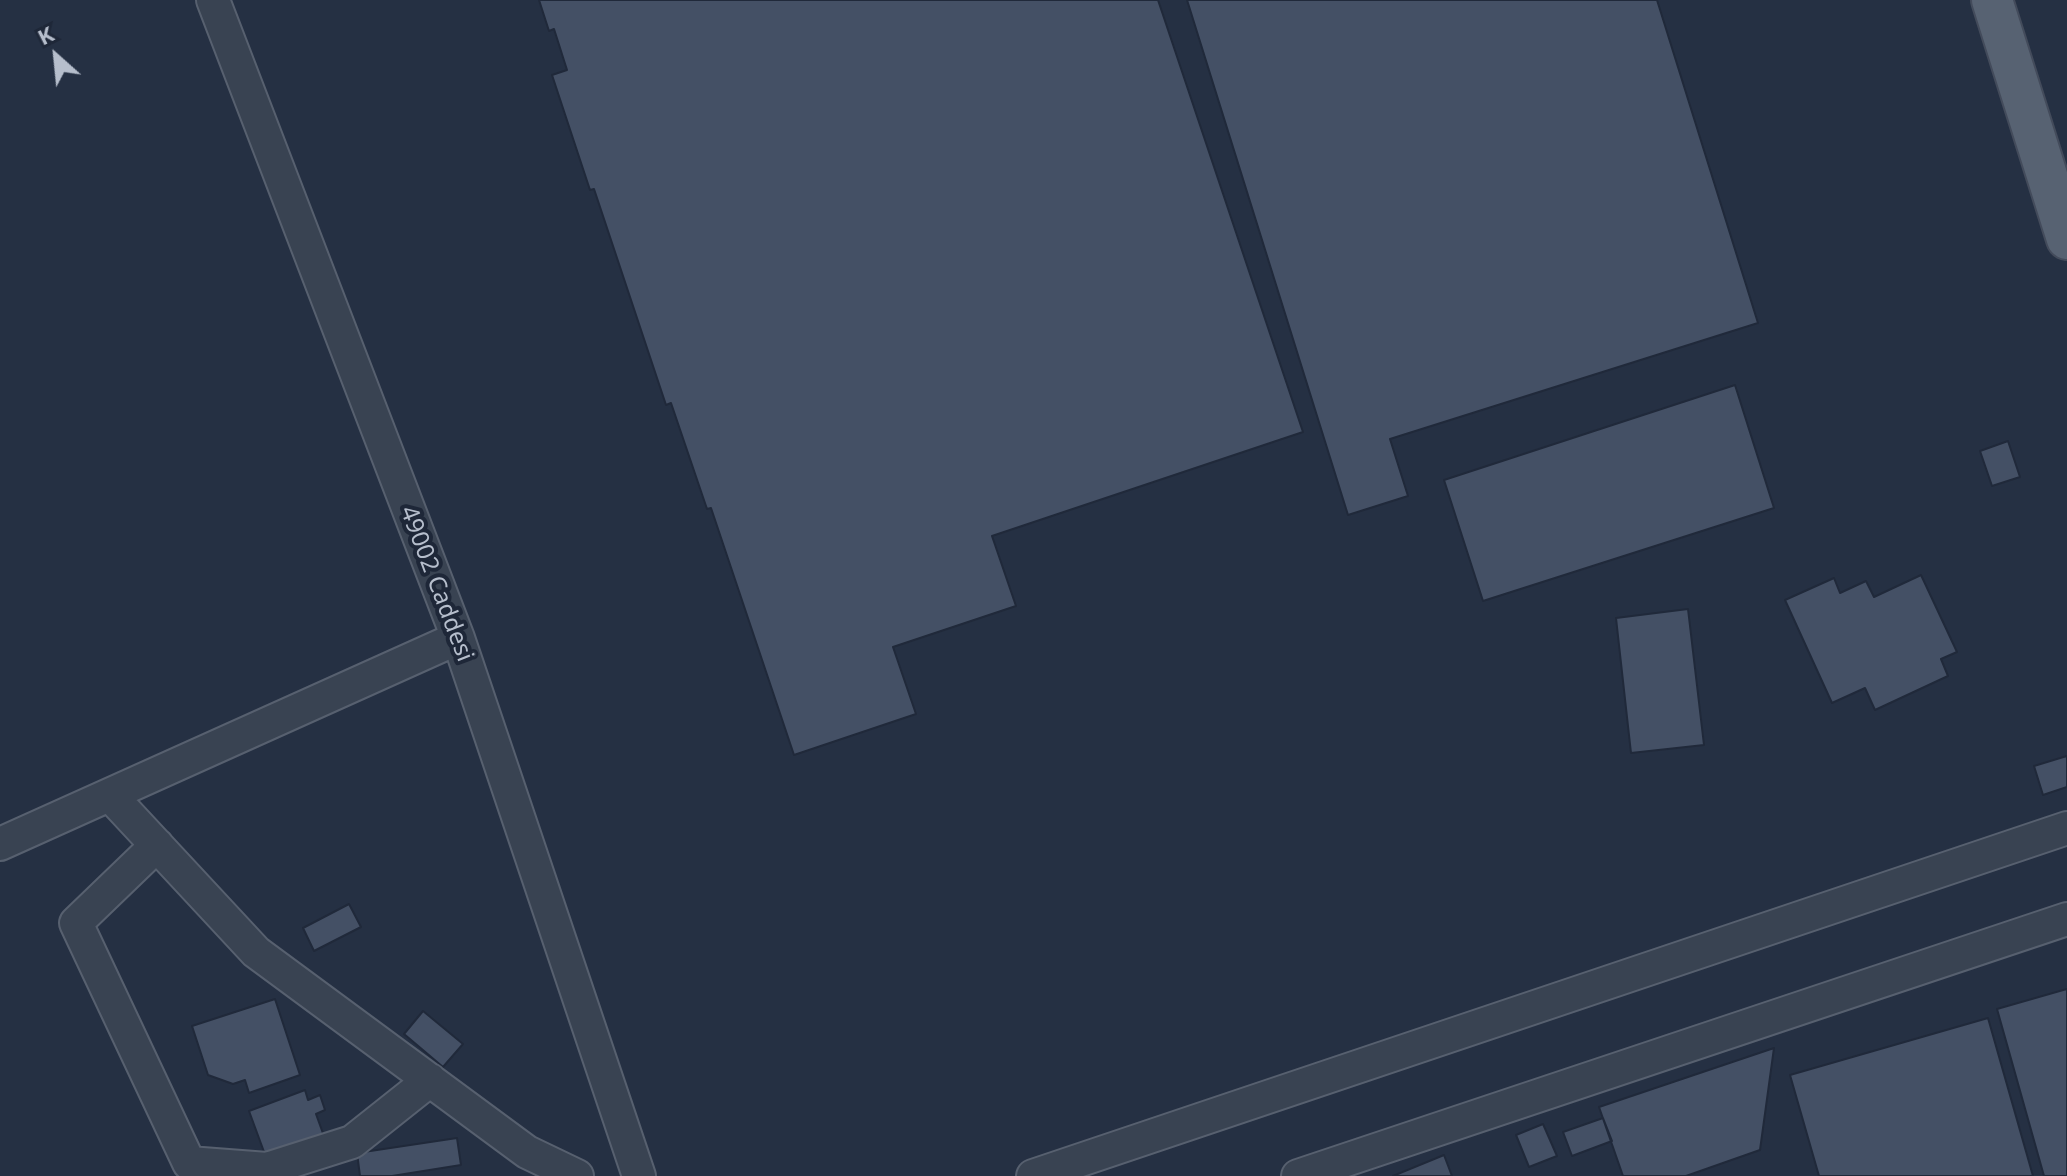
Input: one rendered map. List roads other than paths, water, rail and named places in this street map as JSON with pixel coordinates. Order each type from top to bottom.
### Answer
[{"type":"main road","points":[[1992,0],[2067,239]]},
{"type":"street","name":"49002 Caddesi","points":[[213,0],[458,638],[639,1176]]},
{"type":"street","points":[[0,844],[458,638]]},
{"type":"street","points":[[110,795],[256,952],[527,1152],[577,1176]]},
{"type":"street","points":[[1033,1176],[2067,828]]},
{"type":"street","points":[[157,845],[76,923],[189,1163],[267,1169],[352,1142],[430,1080]]},
{"type":"street","points":[[1298,1176],[2067,919]]}]
